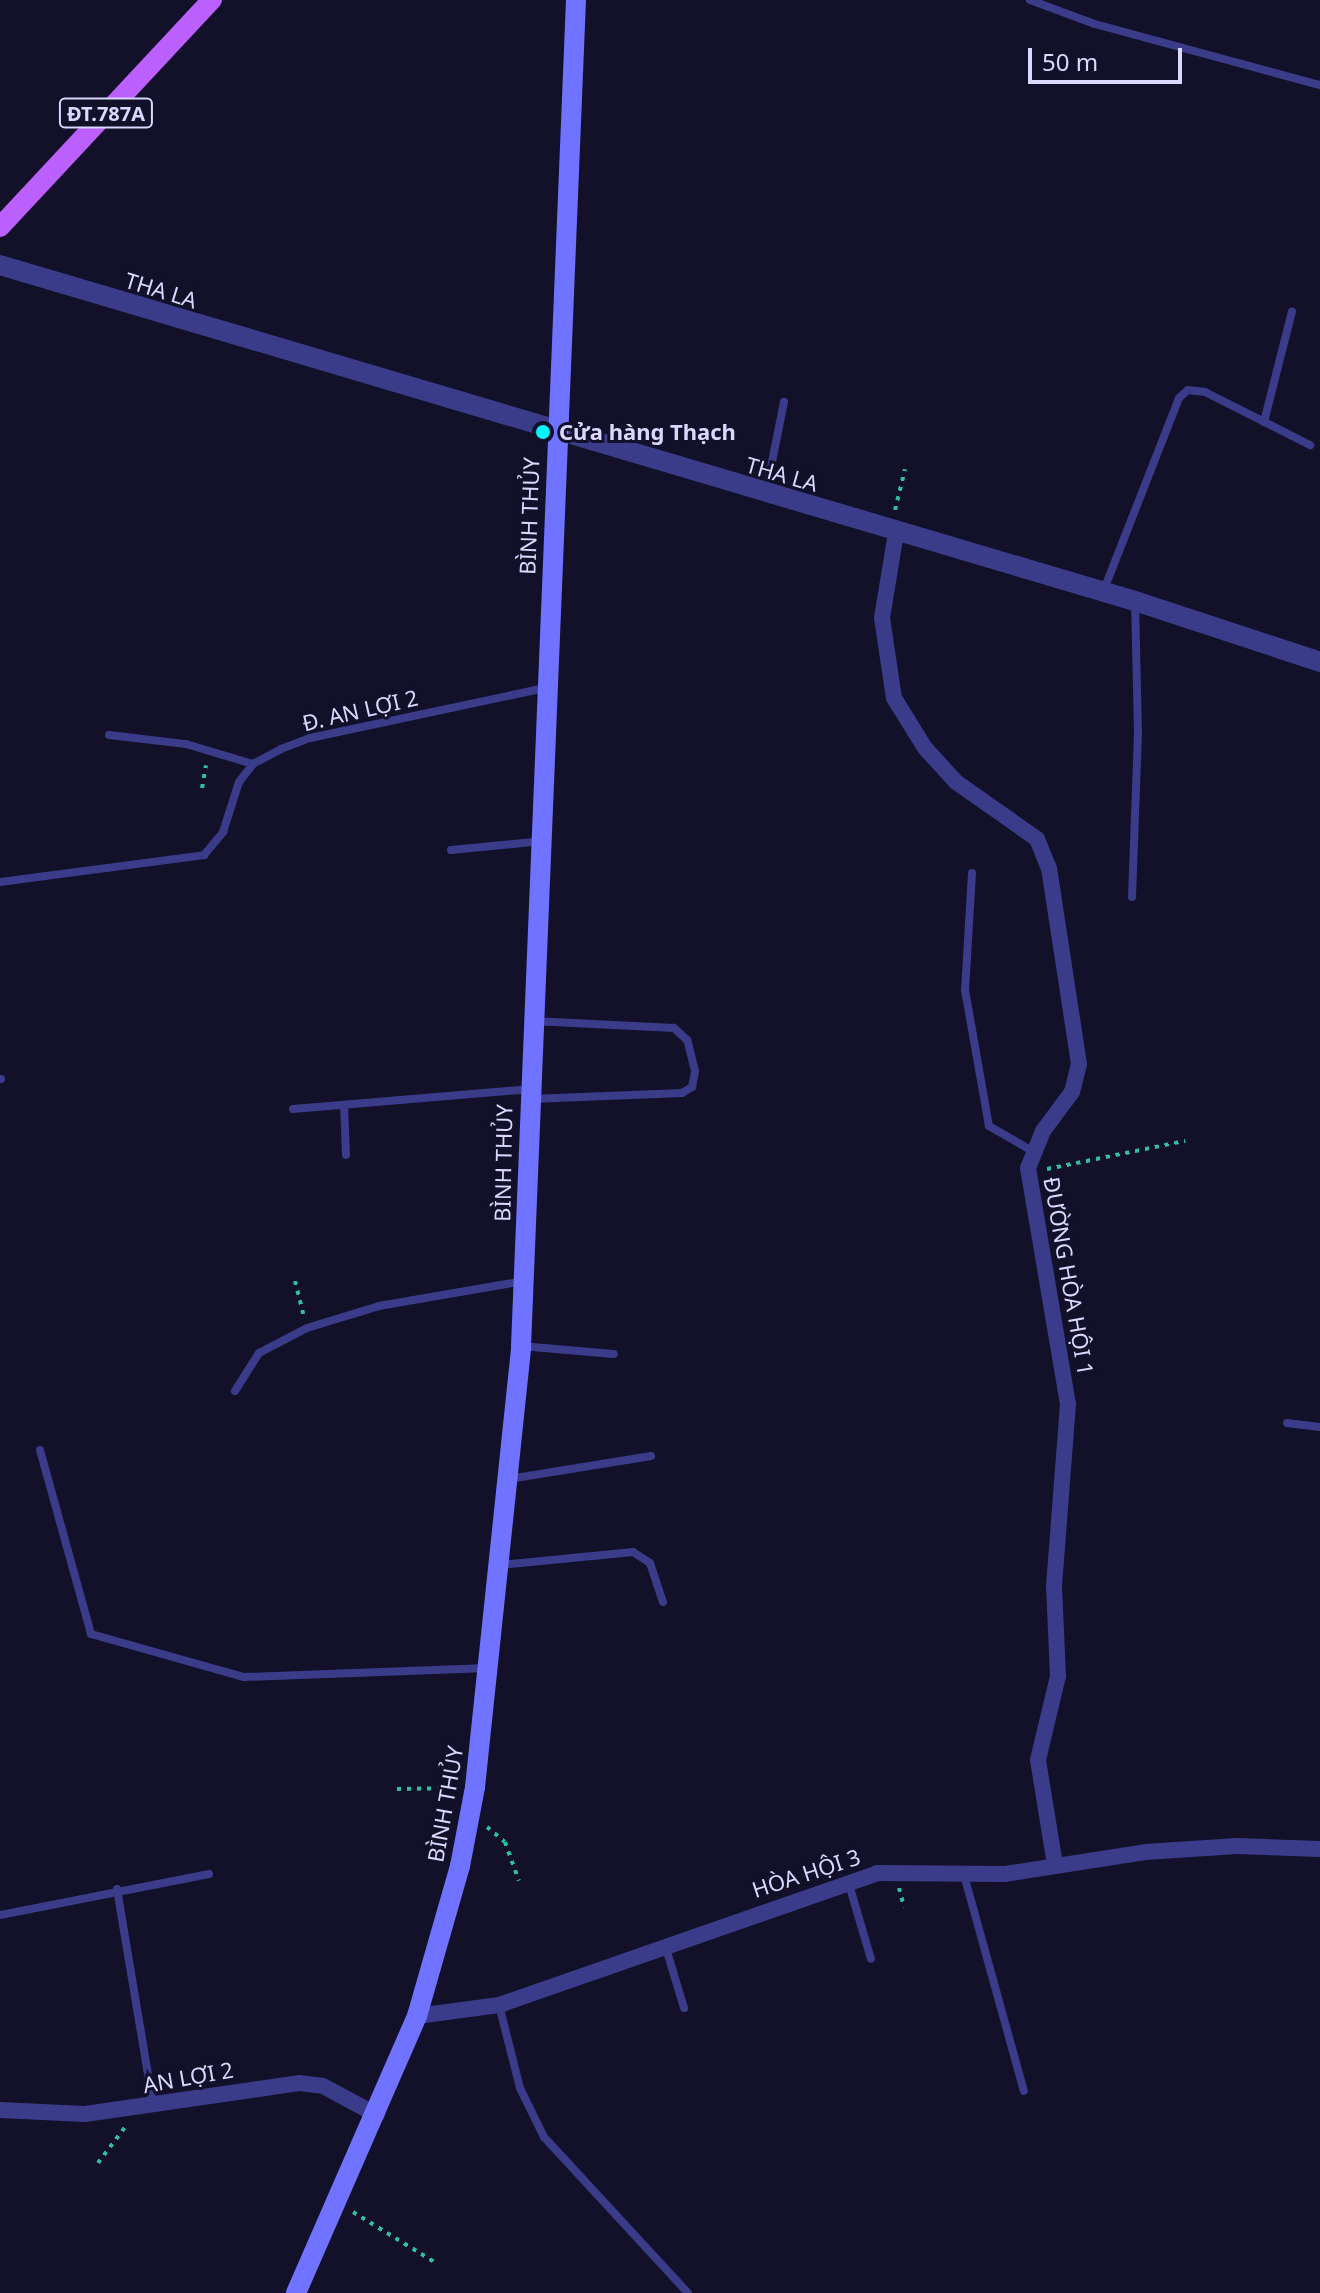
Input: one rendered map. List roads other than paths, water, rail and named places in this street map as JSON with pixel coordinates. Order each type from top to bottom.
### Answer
[{"type":"main road","name":"ĐT.787A","points":[[0,227],[212,0]]},
{"type":"main road","name":"BÌNH THỦY","points":[[296,2293],[377,2115],[417,2016],[460,1866],[475,1787],[521,1346],[532,1021],[549,686],[555,432],[576,0]]},
{"type":"street","name":"THA LA","points":[[0,265],[555,432],[1135,601],[1320,662]]},
{"type":"street","name":"ĐƯỜNG HÒA HỘI 1","points":[[893,532],[882,618],[894,698],[935,759],[956,782],[1037,839],[1049,868],[1079,1064],[1072,1092],[1043,1131],[1029,1173],[1068,1404],[1054,1585],[1058,1676],[1038,1760],[1055,1865]]},
{"type":"street","name":"HÒA HỘI 3","points":[[417,2016],[499,2005],[847,1880],[895,1871],[1005,1874],[1055,1865],[1237,1846],[1320,1849]]},
{"type":"street","name":"AN LỢI 2","points":[[0,2110],[85,2114],[299,2083],[323,2086],[377,2115]]},
{"type":"lane","points":[[1030,0],[1095,24],[1320,85]]},
{"type":"lane","points":[[1264,422],[1292,311]]},
{"type":"lane","points":[[1102,592],[1179,398],[1188,390],[1205,392],[1310,445]]},
{"type":"lane","points":[[766,494],[784,402]]},
{"type":"lane","points":[[1132,897],[1138,733],[1135,601]]},
{"type":"lane","name":"Đ. AN LỢI 2","points":[[253,764],[310,738],[549,686]]},
{"type":"lane","points":[[0,882],[204,855],[223,832],[239,782],[253,764],[209,751],[109,735]]},
{"type":"lane","points":[[451,850],[542,841]]},
{"type":"lane","points":[[972,873],[965,990],[989,1126],[1034,1153]]},
{"type":"lane","points":[[293,1109],[529,1094],[682,1093],[692,1087],[695,1071],[687,1040],[674,1028],[532,1021]]},
{"type":"lane","points":[[344,1105],[346,1155]]},
{"type":"lane","points":[[235,1391],[259,1353],[307,1328],[379,1306],[524,1281]]},
{"type":"lane","points":[[521,1346],[614,1354]]},
{"type":"lane","points":[[1287,1423],[1320,1427]]},
{"type":"lane","points":[[40,1450],[91,1634],[244,1677],[489,1668]]},
{"type":"lane","points":[[509,1479],[651,1456]]},
{"type":"lane","points":[[500,1565],[633,1552],[650,1563],[663,1602]]},
{"type":"lane","points":[[0,1915],[117,1889],[209,1874]]},
{"type":"lane","points":[[964,1874],[1024,2091]]},
{"type":"lane","points":[[847,1880],[871,1959]]},
{"type":"lane","points":[[117,1889],[146,2107]]},
{"type":"lane","points":[[665,1944],[684,2008]]},
{"type":"lane","points":[[499,2005],[520,2088],[544,2137],[688,2293]]},
{"type":"place","name":"Cửa hàng Thạch","points":[[543,432]]}]
